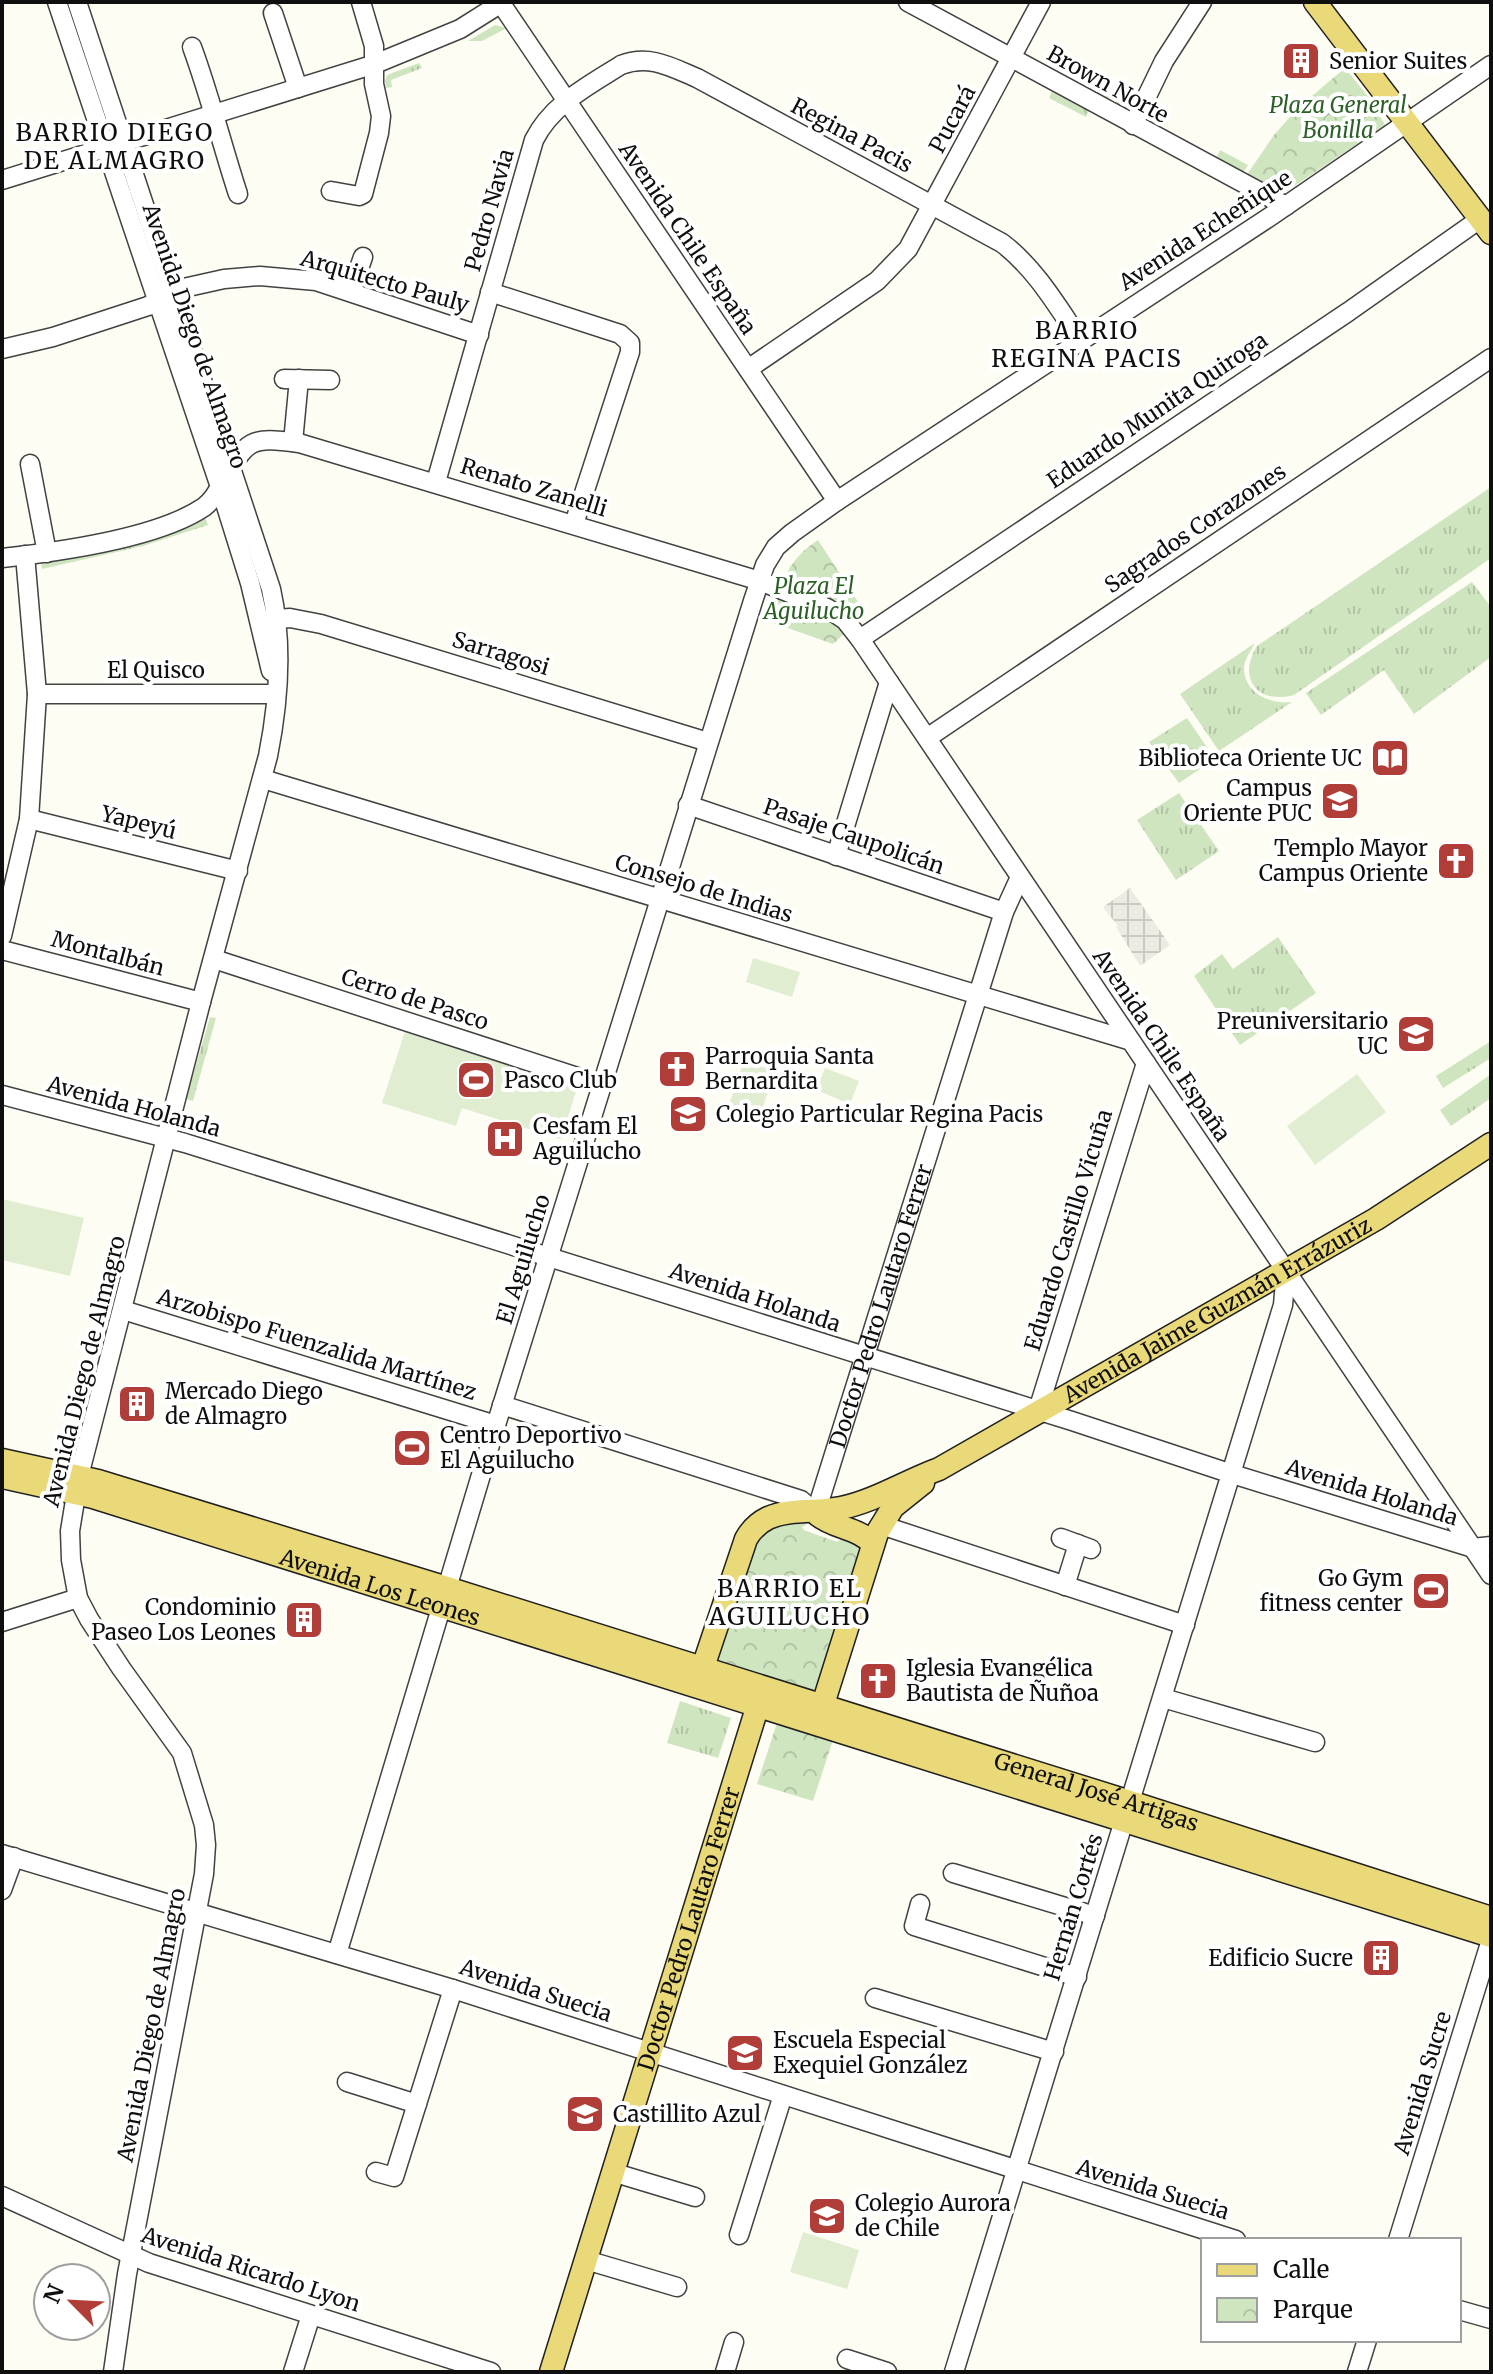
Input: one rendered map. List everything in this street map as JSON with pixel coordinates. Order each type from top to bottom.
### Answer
[{"type":"main road","points":[[1315,2],[1486,226]]},
{"type":"main road","name":"Avenida Jaime Guzmán Errázuriz","points":[[877,1535],[898,1502],[939,1469],[1376,1219],[1491,1144]]},
{"type":"main road","name":"Avenida Los Leones","points":[[2,1460],[700,1677]]},
{"type":"main road","name":"Avenida Jaime Guzmán Errázuriz","points":[[817,1513],[866,1501],[939,1469]]},
{"type":"main road","name":"Avenida Los Leones","points":[[2,1477],[77,1484]]},
{"type":"main road","points":[[700,1677],[749,1533],[759,1523],[778,1514],[817,1513],[826,1521],[865,1537],[877,1535],[820,1714]]},
{"type":"main road","name":"General José Artigas","points":[[700,1677],[1127,1811],[1491,1918]]},
{"type":"main road","name":"Doctor Pedro Lautaro Ferrer","points":[[551,2372],[761,1696]]},
{"type":"main road","name":"General José Artigas","points":[[1127,1811],[1491,1938]]},
{"type":"street","name":"Avenida Diego de Almagro","points":[[57,2],[220,487],[250,583],[275,692]]},
{"type":"street","name":"Avenida Diego de Almagro","points":[[77,2],[271,589],[280,644],[273,732],[263,779],[201,1002],[77,1484],[70,1546],[78,1598],[89,1619],[182,1753],[200,1806],[206,1845],[204,1874],[131,2255],[113,2372]]},
{"type":"street","points":[[331,191],[359,196],[366,190],[381,116],[374,84],[374,46],[361,2]]},
{"type":"street","name":"Brown Norte","points":[[908,2],[1286,206]]},
{"type":"street","name":"Pucará","points":[[748,369],[888,272],[908,249],[934,206],[1041,2]]},
{"type":"street","points":[[1133,125],[1164,61],[1202,2]]},
{"type":"street","points":[[2,180],[375,64],[460,29],[501,3]]},
{"type":"street","name":"Avenida Chile España","points":[[501,3],[837,501]]},
{"type":"street","points":[[273,13],[298,88]]},
{"type":"street","points":[[192,47],[238,194]]},
{"type":"street","name":"Regina Pacis","points":[[566,101],[632,60],[650,60],[697,78],[1002,243],[1042,283],[1081,341]]},
{"type":"street","name":"Avenida Echeñique","points":[[760,581],[770,556],[784,539],[837,501],[1286,206],[1491,65]]},
{"type":"street","name":"Pedro Navia","points":[[436,482],[534,140],[548,117],[566,101]]},
{"type":"street","name":"Eduardo Munita Quiroga","points":[[860,639],[1348,312],[1486,226]]},
{"type":"street","points":[[351,292],[363,257]]},
{"type":"street","name":"Arquitecto Pauly","points":[[2,349],[53,337],[158,303],[174,292],[224,279],[260,276],[316,281],[479,335]]},
{"type":"street","points":[[490,292],[620,334],[630,343],[630,352],[574,524]]},
{"type":"street","name":"Sagrados Corazones","points":[[927,738],[1491,358]]},
{"type":"street","points":[[293,442],[292,379],[330,380]]},
{"type":"street","points":[[221,433],[231,441],[250,443]]},
{"type":"street","name":"Renato Zanelli","points":[[250,443],[265,440],[293,442],[436,482],[760,581]]},
{"type":"street","points":[[2,558],[47,553],[117,538],[180,519],[204,507],[250,443]]},
{"type":"street","points":[[30,464],[47,553]]},
{"type":"street","points":[[2,936],[29,819],[37,694],[25,555]]},
{"type":"street","name":"Avenida Chile España","points":[[760,581],[827,608],[845,620],[860,639],[1286,1271],[1482,1547],[1491,1575]]},
{"type":"street","name":"El Aguilucho","points":[[337,1954],[502,1405],[760,581]]},
{"type":"street","name":"Sarragosi","points":[[278,619],[321,624],[708,742]]},
{"type":"street","points":[[836,856],[889,682]]},
{"type":"street","name":"El Quisco","points":[[37,694],[275,692]]},
{"type":"street","name":"Consejo de Indias","points":[[263,779],[1131,1041]]},
{"type":"street","name":"Pasaje Caupolicán","points":[[688,805],[1004,912]]},
{"type":"street","name":"Yapeyú","points":[[29,819],[238,871]]},
{"type":"street","name":"Doctor Pedro Lautaro Ferrer","points":[[817,1513],[1004,912],[1020,877]]},
{"type":"street","name":"Montalbán","points":[[2,950],[201,1002]]},
{"type":"street","name":"Cerro de Pasco","points":[[214,959],[602,1085]]},
{"type":"street","name":"Eduardo Castillo Vicuña","points":[[1038,1410],[1146,1063]]},
{"type":"street","name":"Avenida Holanda","points":[[2,1095],[166,1138],[1038,1410],[1229,1473],[1482,1547]]},
{"type":"street","name":"Hernán Cortés","points":[[954,2372],[1283,1305],[1286,1271]]},
{"type":"street","name":"Arzobispo Fuenzalida Martínez","points":[[123,1310],[496,1425]]},
{"type":"street","name":"Arzobispo Fuenzalida Martínez","points":[[502,1405],[801,1500],[817,1513]]},
{"type":"street","points":[[877,1535],[1065,1586],[1185,1625]]},
{"type":"street","points":[[1065,1586],[1076,1544]]},
{"type":"street","points":[[2,1622],[78,1598]]},
{"type":"street","points":[[1163,1698],[1315,1742]]},
{"type":"street","points":[[2,1890],[8,1856]]},
{"type":"street","name":"Avenida Suecia","points":[[8,1856],[453,1989],[1230,2238]]},
{"type":"street","points":[[953,1873],[1095,1916]]},
{"type":"street","points":[[920,1904],[914,1926],[1077,1977]]},
{"type":"street","name":"Avenida Sucre","points":[[1399,2238],[1491,1938]]},
{"type":"street","points":[[376,2172],[394,2177],[453,1989]]},
{"type":"street","points":[[875,1998],[1054,2052]]},
{"type":"street","points":[[347,2082],[417,2104]]},
{"type":"street","points":[[739,2235],[783,2095]]},
{"type":"street","points":[[612,2172],[695,2197]]},
{"type":"street","name":"Avenida Ricardo Lyon","points":[[2,2196],[149,2263],[491,2372]]},
{"type":"street","points":[[586,2260],[677,2287]]},
{"type":"street","points":[[1461,2311],[1491,2319]]},
{"type":"street","points":[[293,2372],[311,2315]]},
{"type":"street","points":[[725,2372],[734,2342]]},
{"type":"street","points":[[1357,2372],[1366,2342]]},
{"type":"street","points":[[847,2359],[887,2372]]},
{"type":"green space","points":[[495,25],[507,28],[482,41],[468,41]]},
{"type":"green space","points":[[419,63],[422,68],[391,80],[392,87],[386,88],[387,75]]},
{"type":"green space","name":"Plaza General Bonilla","points":[[1345,68],[1371,100],[1385,125],[1287,191],[1279,193],[1246,176],[1274,135],[1299,107]]},
{"type":"green space","points":[[1101,87],[1134,104],[1131,111],[1125,112],[1096,98]]},
{"type":"green space","points":[[1053,89],[1090,108],[1086,117],[1049,98]]},
{"type":"green space","points":[[1220,150],[1248,165],[1243,173],[1216,159]]},
{"type":"green space","points":[[1491,487],[1491,558],[1294,695],[1270,696],[1254,686],[1249,669],[1257,646]]},
{"type":"green space","points":[[205,517],[208,525],[143,546],[42,569],[41,562],[158,534]]},
{"type":"green space","name":"Plaza El Aguilucho","points":[[818,540],[866,614],[833,644],[768,621],[791,566]]},
{"type":"green space","points":[[1472,582],[1491,607],[1491,657],[1414,714],[1384,670],[1321,715],[1306,693]]},
{"type":"green space","points":[[1255,643],[1244,667],[1248,684],[1267,699],[1292,702],[1219,751],[1180,694]]},
{"type":"green space","points":[[1187,718],[1215,759],[1179,783],[1149,742]]},
{"type":"green space","points":[[1179,793],[1219,851],[1176,880],[1137,820]]},
{"type":"green space","points":[[1278,937],[1316,993],[1240,1045],[1194,976],[1222,954],[1233,969]]},
{"type":"green space","points":[[753,958],[800,972],[792,997],[746,982]]},
{"type":"green space","points":[[210,1017],[216,1018],[193,1101],[186,1099]]},
{"type":"green space","name":"Pasco Club","points":[[405,1031],[578,1085],[561,1139],[462,1108],[456,1126],[382,1103]]},
{"type":"green space","points":[[1491,1041],[1491,1058],[1443,1088],[1436,1076]]},
{"type":"green space","points":[[744,1060],[775,1071],[757,1124],[726,1114]]},
{"type":"green space","points":[[825,1068],[859,1081],[850,1104],[816,1090]]},
{"type":"green space","points":[[1357,1074],[1386,1112],[1315,1165],[1287,1126]]},
{"type":"green space","points":[[1491,1074],[1491,1098],[1451,1126],[1440,1110]]},
{"type":"green space","points":[[2,1199],[84,1218],[70,1276],[2,1260]]},
{"type":"green space","points":[[813,1521],[802,1527],[804,1530],[837,1542],[846,1535],[863,1543],[820,1692],[813,1695],[720,1666],[716,1660],[752,1546],[774,1522]]},
{"type":"green space","points":[[680,1701],[731,1718],[718,1758],[667,1743]]},
{"type":"green space","points":[[777,1723],[833,1740],[813,1801],[757,1784]]},
{"type":"green space","points":[[803,2232],[859,2250],[847,2289],[790,2272]]},
{"type":"shaded area","points":[[1130,888],[1170,945],[1140,966],[1118,926],[1103,907]]},
{"type":"place","name":"Senior Suites","points":[[1301,61]]},
{"type":"place","name":"Biblioteca Oriente UC","points":[[1390,758]]},
{"type":"place","name":"Campus Oriente PUC","points":[[1340,801]]},
{"type":"place","name":"Templo Mayor Campus Oriente","points":[[1456,861]]},
{"type":"place","name":"Preuniversitario UC","points":[[1416,1034]]},
{"type":"place","name":"Parroquia Santa Bernardita","points":[[677,1069]]},
{"type":"place","name":"Pasco Club","points":[[476,1080]]},
{"type":"place","name":"Colegio Particular Regina Pacis","points":[[688,1114]]},
{"type":"place","name":"Cesfam El Aguilucho","points":[[505,1139]]},
{"type":"place","name":"Mercado Diego de Almagro","points":[[137,1404]]},
{"type":"place","name":"Centro Deportivo El Aguilucho","points":[[412,1448]]},
{"type":"place","name":"Go Gym fitness center","points":[[1431,1591]]},
{"type":"place","name":"Condominio Paseo Los Leones","points":[[304,1620]]},
{"type":"place","name":"Iglesia Evangélica Bautista de Ñuñoa","points":[[878,1681]]},
{"type":"place","name":"Edificio Sucre","points":[[1381,1958]]},
{"type":"place","name":"Escuela Especial Exequiel González","points":[[745,2053]]},
{"type":"place","name":"Castillito Azul","points":[[585,2114]]},
{"type":"place","name":"Colegio Aurora de Chile","points":[[827,2216]]},
{"type":"district","name":"BARRIO DIEGO DE ALMAGRO","points":[[115,146]]},
{"type":"district","name":"BARRIO REGINA PACIS","points":[[1087,344]]},
{"type":"district","name":"BARRIO EL AGUILUCHO","points":[[790,1602]]}]
